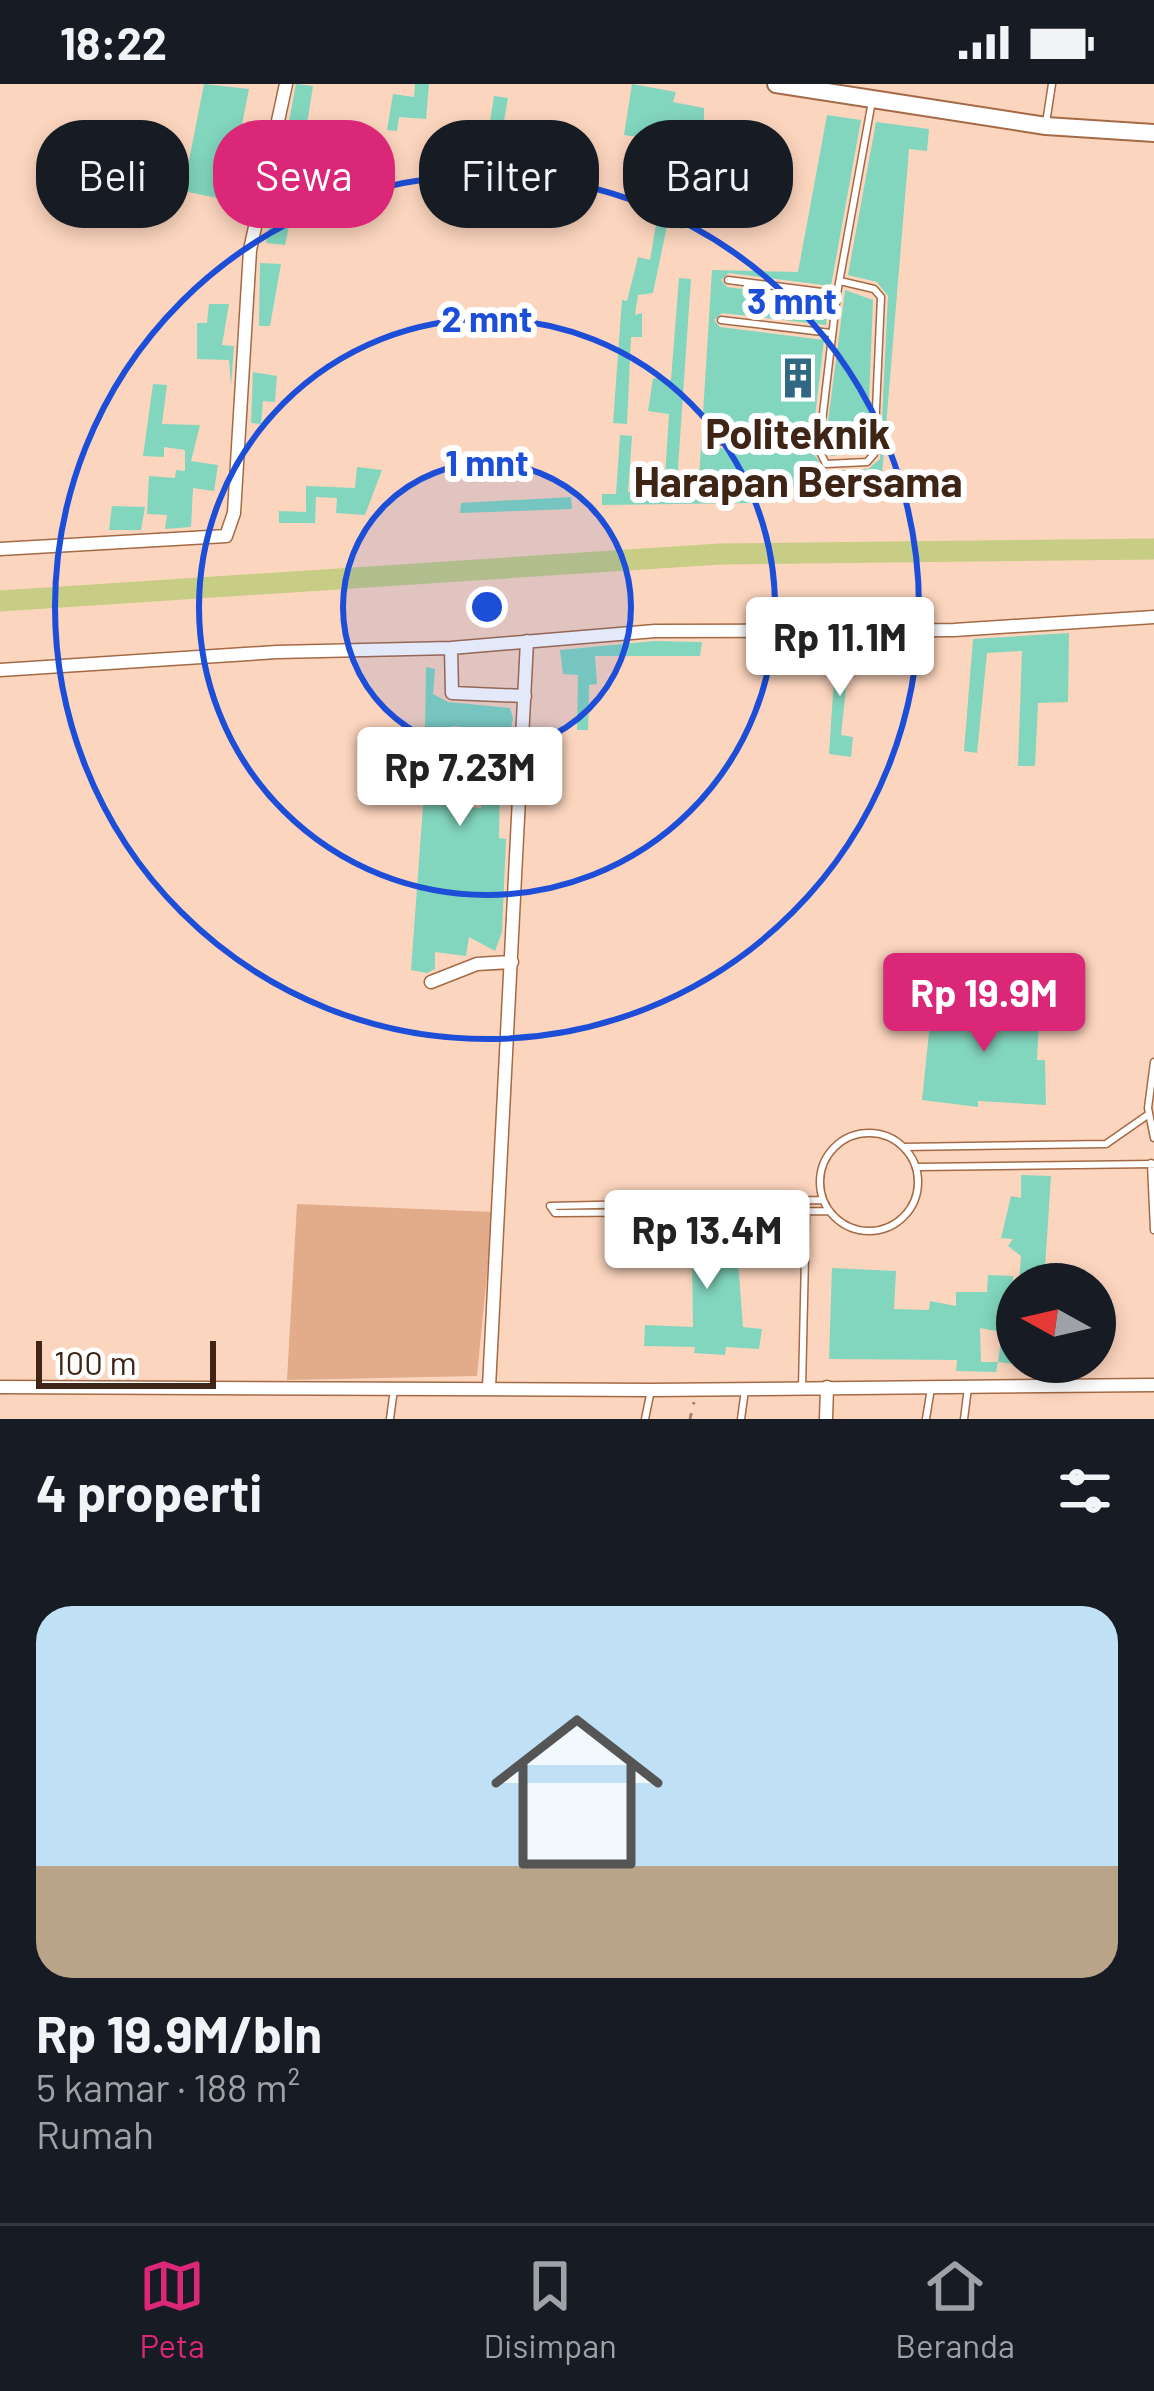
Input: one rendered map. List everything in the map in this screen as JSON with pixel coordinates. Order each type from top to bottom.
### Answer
[{"type":"main road","points":[[776,84],[1046,126],[1154,133]]},
{"type":"street","points":[[0,549],[226,536],[234,513],[250,250],[286,84]]},
{"type":"street","points":[[0,670],[277,652],[451,648],[655,631],[954,630],[1154,617]]},
{"type":"street","points":[[489,1387],[527,641]]},
{"type":"street","points":[[451,648],[452,693],[525,696]]},
{"type":"street","points":[[431,982],[476,964],[512,962]]},
{"type":"street","points":[[0,1387],[745,1390],[1154,1385]]},
{"type":"street","points":[[826,1419],[827,1387]]},
{"type":"lane","points":[[1046,126],[1052,84]]},
{"type":"lane","points":[[816,444],[824,430],[836,294],[872,100]]},
{"type":"lane","points":[[728,280],[836,294]]},
{"type":"lane","points":[[816,444],[826,464],[867,462],[874,454],[881,298],[874,289],[839,281]]},
{"type":"lane","points":[[722,320],[832,333]]},
{"type":"lane","points":[[713,441],[816,444]]},
{"type":"lane","points":[[1154,1062],[1149,1114],[1154,1138]]},
{"type":"lane","points":[[904,1147],[916,1168],[914,1203],[889,1228],[854,1229],[829,1211],[820,1173],[839,1143],[872,1132],[904,1147],[1064,1147],[1117,1141],[1149,1114]]},
{"type":"lane","points":[[1062,1162],[1064,1147]]},
{"type":"lane","points":[[916,1168],[1153,1163],[1154,1230]]},
{"type":"lane","points":[[823,1200],[550,1206],[555,1213],[829,1211]]},
{"type":"lane","points":[[802,1388],[806,1213]]},
{"type":"lane","points":[[926,1419],[931,1388]]},
{"type":"lane","points":[[964,1419],[968,1388]]},
{"type":"lane","points":[[391,1419],[394,1389]]},
{"type":"lane","points":[[645,1419],[650,1390]]},
{"type":"lane","points":[[741,1419],[745,1390]]},
{"type":"path","points":[[690,1419],[696,1388]]},
{"type":"shaded area","points":[[297,1204],[493,1212],[477,1376],[287,1380]]},
{"type":"building","points":[[204,84],[249,89],[243,120],[213,120],[213,197],[189,192],[189,160]]},
{"type":"building","points":[[296,84],[313,86],[308,120],[289,120]]},
{"type":"building","points":[[415,84],[429,84],[426,119],[399,117],[395,131],[395,120],[389,120],[393,94],[414,97]]},
{"type":"building","points":[[632,84],[676,92],[673,102],[704,108],[704,120],[626,120]]},
{"type":"building","points":[[494,96],[508,98],[504,120],[490,120]]},
{"type":"building","name":"Politeknik Harapan Bersama","points":[[827,115],[861,120],[831,286],[729,273],[721,280],[727,287],[829,300],[826,325],[722,313],[714,320],[720,327],[824,340],[813,434],[713,434],[706,443],[713,448],[812,452],[826,471],[868,469],[880,459],[888,296],[877,282],[848,275],[876,122],[929,129],[927,151],[909,149],[881,487],[923,485],[924,495],[871,501],[857,498],[860,485],[825,485],[774,487],[774,499],[755,503],[602,505],[602,494],[616,494],[620,435],[632,436],[628,492],[664,493],[669,414],[648,411],[653,378],[671,380],[679,278],[691,279],[676,496],[698,494],[712,270],[798,272]]},
{"type":"building","points":[[269,228],[289,228],[285,245],[266,243]]},
{"type":"building","points":[[655,228],[667,228],[653,293],[638,295],[635,315],[642,313],[642,337],[631,337],[627,424],[613,423],[622,300],[627,301],[638,257],[650,260]]},
{"type":"building","points":[[260,263],[281,264],[270,326],[259,326]]},
{"type":"building","points":[[845,290],[873,300],[867,451],[831,456],[825,445]]},
{"type":"building","points":[[209,304],[229,304],[222,345],[234,346],[231,386],[229,360],[197,359],[197,323],[207,323]]},
{"type":"building","points":[[253,372],[277,376],[275,402],[263,401],[261,424],[251,423]]},
{"type":"building","points":[[153,384],[167,385],[162,424],[200,425],[191,461],[218,465],[214,491],[193,488],[191,527],[165,529],[167,515],[147,514],[149,476],[175,478],[176,470],[185,471],[185,450],[164,447],[164,457],[143,456]]},
{"type":"building","points":[[357,467],[382,470],[365,515],[336,513],[337,498],[316,497],[315,523],[279,523],[279,511],[306,512],[306,486],[355,488]]},
{"type":"building","points":[[571,497],[572,509],[460,513],[461,503]]},
{"type":"building","points":[[112,506],[145,507],[141,530],[109,530]]},
{"type":"building","points":[[1069,633],[1068,702],[1038,703],[1035,766],[1018,766],[1022,651],[987,653],[977,753],[964,751],[973,639]]},
{"type":"building","points":[[655,641],[702,642],[700,656],[595,656],[597,684],[589,685],[588,730],[577,730],[578,675],[563,674],[560,650]]},
{"type":"building","points":[[821,641],[851,641],[841,735],[853,737],[851,757],[829,754],[836,648],[821,646]]},
{"type":"building","points":[[426,667],[435,669],[433,694],[448,702],[510,708],[513,718],[500,784],[499,838],[506,839],[502,932],[495,951],[469,937],[466,956],[435,952],[435,969],[427,973],[411,970],[424,793]],"holes":[[[453,726],[485,730],[481,808],[448,805]]]},
{"type":"building","points":[[932,1003],[1040,1003],[1037,1060],[1045,1060],[1046,1105],[978,1101],[978,1107],[922,1100]]},
{"type":"building","points":[[1021,1175],[1051,1176],[1045,1263],[1020,1263],[1021,1256],[1008,1246],[1013,1239],[1001,1238],[1011,1196],[1021,1198]]},
{"type":"building","points":[[700,1226],[731,1229],[727,1241],[760,1241],[760,1262],[738,1261],[743,1327],[762,1329],[759,1349],[726,1347],[725,1355],[694,1353],[695,1347],[644,1346],[645,1325],[693,1327],[692,1260],[645,1260],[647,1228],[665,1228],[665,1241],[698,1241]]},
{"type":"building","points":[[832,1268],[896,1271],[894,1309],[929,1310],[930,1301],[956,1306],[956,1292],[987,1292],[988,1275],[996,1275],[996,1331],[980,1328],[981,1362],[996,1362],[996,1372],[956,1371],[957,1360],[829,1359]]},
{"type":"waterway","points":[[0,601],[720,554],[1154,549]]},
{"type":"place","name":"Politeknik Harapan Bersama","points":[[798,378]]}]
